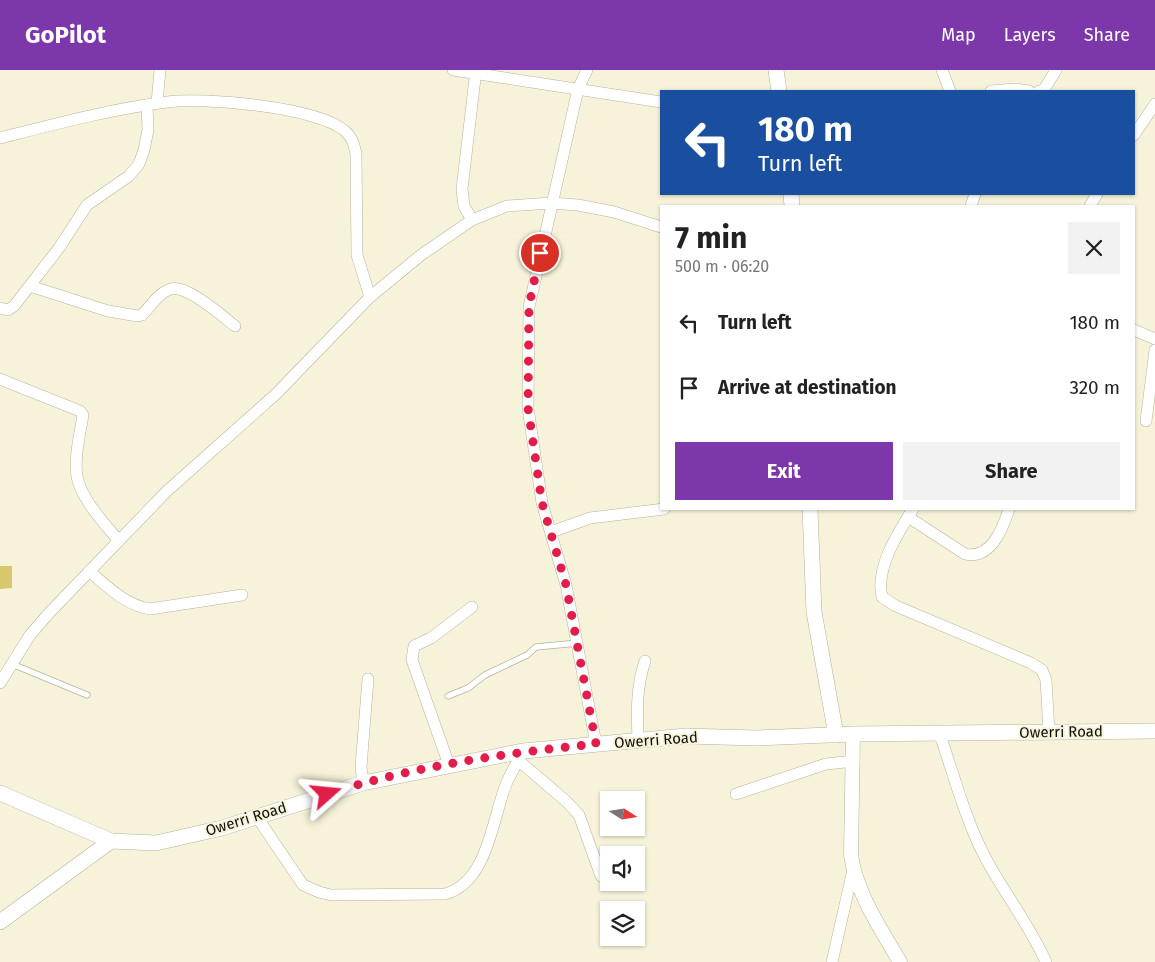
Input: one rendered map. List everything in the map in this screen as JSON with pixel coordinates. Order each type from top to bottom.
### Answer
[{"type":"main road","points":[[776,70],[779,90]]},
{"type":"main road","points":[[810,510],[814,612],[836,735]]},
{"type":"main road","name":"Owerri Road","points":[[0,793],[111,841],[156,843],[222,828],[362,783],[449,765],[596,744],[686,736],[756,738],[853,734],[940,735],[1155,731]]},
{"type":"main road","points":[[0,922],[111,841]]},
{"type":"street","points":[[0,308],[8,310],[14,306],[59,248],[87,205],[129,176],[138,164],[144,150],[160,70]]},
{"type":"street","points":[[453,70],[476,72],[660,102]]},
{"type":"street","points":[[586,70],[578,89],[529,306],[528,408],[541,495],[566,585],[596,744]]},
{"type":"street","points":[[942,70],[950,90]]},
{"type":"street","points":[[1044,90],[1056,70]]},
{"type":"street","points":[[472,220],[464,206],[462,189],[476,72]]},
{"type":"street","points":[[1003,90],[1022,90]]},
{"type":"street","points":[[0,138],[86,116],[152,104],[189,101],[228,103],[295,112],[334,124],[345,131],[353,140],[356,154],[357,255],[370,297]]},
{"type":"street","points":[[1135,134],[1155,104]]},
{"type":"street","points":[[0,683],[30,635],[167,491],[276,394],[370,297],[422,255],[472,220],[507,206],[551,203],[578,205],[614,212],[660,227]]},
{"type":"street","points":[[30,286],[108,311],[138,316],[142,315],[166,290],[177,288],[192,294],[235,326]]},
{"type":"street","points":[[1135,330],[1155,339]]},
{"type":"street","points":[[1146,420],[1155,350]]},
{"type":"street","points":[[0,379],[80,411],[83,415],[78,449],[77,475],[80,484],[104,523],[119,541]]},
{"type":"street","points":[[551,532],[590,518],[660,509]]},
{"type":"street","points":[[1010,510],[999,535],[985,551],[974,556],[965,554],[910,513],[889,549],[880,588],[882,597],[896,606],[1031,663],[1042,670],[1046,680],[1049,732]]},
{"type":"street","points":[[89,572],[124,600],[143,608],[169,607],[242,594]]},
{"type":"street","points":[[449,765],[412,660],[412,652],[414,646],[431,638],[472,607]]},
{"type":"street","points":[[638,740],[636,702],[639,678],[645,661]]},
{"type":"street","points":[[362,783],[361,767],[368,679]]},
{"type":"street","points":[[853,734],[851,855],[853,870],[878,923],[900,962]]},
{"type":"street","points":[[940,735],[960,795],[983,854],[1034,935],[1046,962]]},
{"type":"street","points":[[257,817],[303,884],[319,892],[331,895],[445,894],[457,891],[482,858],[507,783],[520,756],[579,815],[600,873]]},
{"type":"street","points":[[736,794],[826,764],[854,761]]},
{"type":"street","points":[[832,962],[853,870]]},
{"type":"lane","points":[[448,696],[468,688],[485,675],[527,655],[536,646],[578,643]]},
{"type":"lane","points":[[12,664],[88,695]]},
{"type":"building","points":[[0,566],[12,566],[12,588],[0,589]]},
{"type":"route","points":[[327,794],[362,783],[468,761],[523,751],[596,744],[566,585],[542,503],[528,408],[529,306],[540,253]]}]
